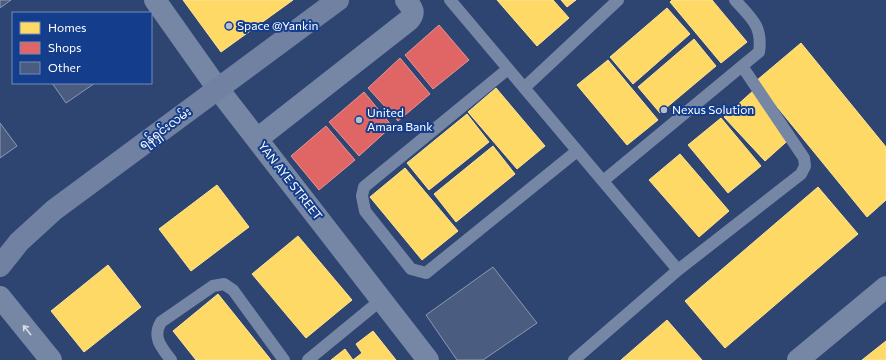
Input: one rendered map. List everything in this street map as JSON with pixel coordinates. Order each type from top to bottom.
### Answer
[{"type":"main road","name":"ရန်ရှင်းလမ်း","points":[[0,266],[19,242],[54,210],[338,0]]},
{"type":"street","name":"YAN AYE STREET","points":[[155,0],[218,89],[428,360]]},
{"type":"street","points":[[257,139],[409,20],[413,15],[413,9],[406,0]]},
{"type":"street","points":[[798,360],[886,287]]},
{"type":"street","points":[[0,297],[51,360]]},
{"type":"lane","points":[[450,0],[678,270]]},
{"type":"lane","points":[[524,88],[618,0]]},
{"type":"lane","points":[[603,181],[759,52],[761,38],[757,26],[735,0]]},
{"type":"lane","points":[[574,360],[678,270],[801,174],[805,166],[804,158],[742,66]]},
{"type":"lane","points":[[508,69],[364,188],[362,196],[365,211],[411,269],[426,273],[577,151]]},
{"type":"lane","points":[[171,360],[158,342],[157,329],[161,322],[213,286],[224,284],[233,290],[284,360]]},
{"type":"lane","points":[[308,360],[382,300]]},
{"type":"building: Homes","name":"Space @Yankin","points":[[183,0],[293,0],[221,52]]},
{"type":"building: Homes","points":[[497,0],[553,0],[569,18],[537,46]]},
{"type":"building: Homes","points":[[561,0],[576,0],[567,7]]},
{"type":"building: Homes","points":[[672,0],[712,0],[747,42],[721,63],[670,2]]},
{"type":"building: Homes","points":[[667,8],[690,34],[633,84],[610,57]]},
{"type":"building: Homes","points":[[694,39],[716,66],[660,113],[638,87]]},
{"type":"building: Homes","points":[[801,43],[886,147],[886,200],[867,217],[756,81]]},
{"type":"building: Homes","points":[[608,60],[658,120],[627,145],[577,85]]},
{"type":"building: Homes","points":[[496,88],[545,146],[517,169],[468,112]]},
{"type":"building: Homes","points":[[754,90],[794,135],[765,161],[724,117]]},
{"type":"building: Homes","points":[[467,114],[489,142],[429,190],[407,163]]},
{"type":"building: Homes","points":[[721,118],[761,166],[728,193],[688,145]]},
{"type":"building: Homes","points":[[493,146],[515,174],[456,222],[434,194]]},
{"type":"building: Homes","points":[[680,154],[729,211],[699,237],[649,180]]},
{"type":"building: Homes","points":[[405,168],[458,231],[422,260],[370,197]]},
{"type":"building: Homes","points":[[217,185],[249,227],[191,271],[159,229]]},
{"type":"building: Homes","points":[[818,187],[858,234],[725,348],[685,301]]},
{"type":"building: Homes","points":[[298,236],[352,300],[306,338],[252,274]]},
{"type":"building: Homes","points":[[108,265],[141,307],[84,352],[51,311]]},
{"type":"building: Homes","points":[[218,294],[271,360],[196,360],[173,331]]},
{"type":"building: Homes","points":[[667,320],[702,360],[621,360]]},
{"type":"building: Homes","points":[[373,331],[396,360],[353,360],[362,353],[356,344]]},
{"type":"building: Homes","points":[[886,341],[886,360],[862,360]]},
{"type":"building: Homes","points":[[345,349],[353,360],[331,360]]},
{"type":"building: Shops","points":[[439,25],[469,60],[433,89],[405,55]]},
{"type":"building: Shops","points":[[400,58],[430,94],[398,121],[368,88]]},
{"type":"building: Shops","points":[[364,92],[392,126],[359,156],[329,122]]},
{"type":"building: Shops","points":[[326,126],[355,160],[319,190],[291,156]]},
{"type":"building: Other","points":[[0,0],[11,0],[0,8]]},
{"type":"building: Other","points":[[53,84],[94,84],[66,103]]},
{"type":"building: Other","points":[[0,123],[17,146],[0,158]]},
{"type":"building: Other","points":[[493,267],[537,323],[483,360],[457,360],[426,315]]},
{"type":"place","name":"Space @Yankin","points":[[229,26]]},
{"type":"place","name":"Nexus Solution","points":[[664,110]]},
{"type":"place","name":"United Amara Bank","points":[[359,120]]}]
